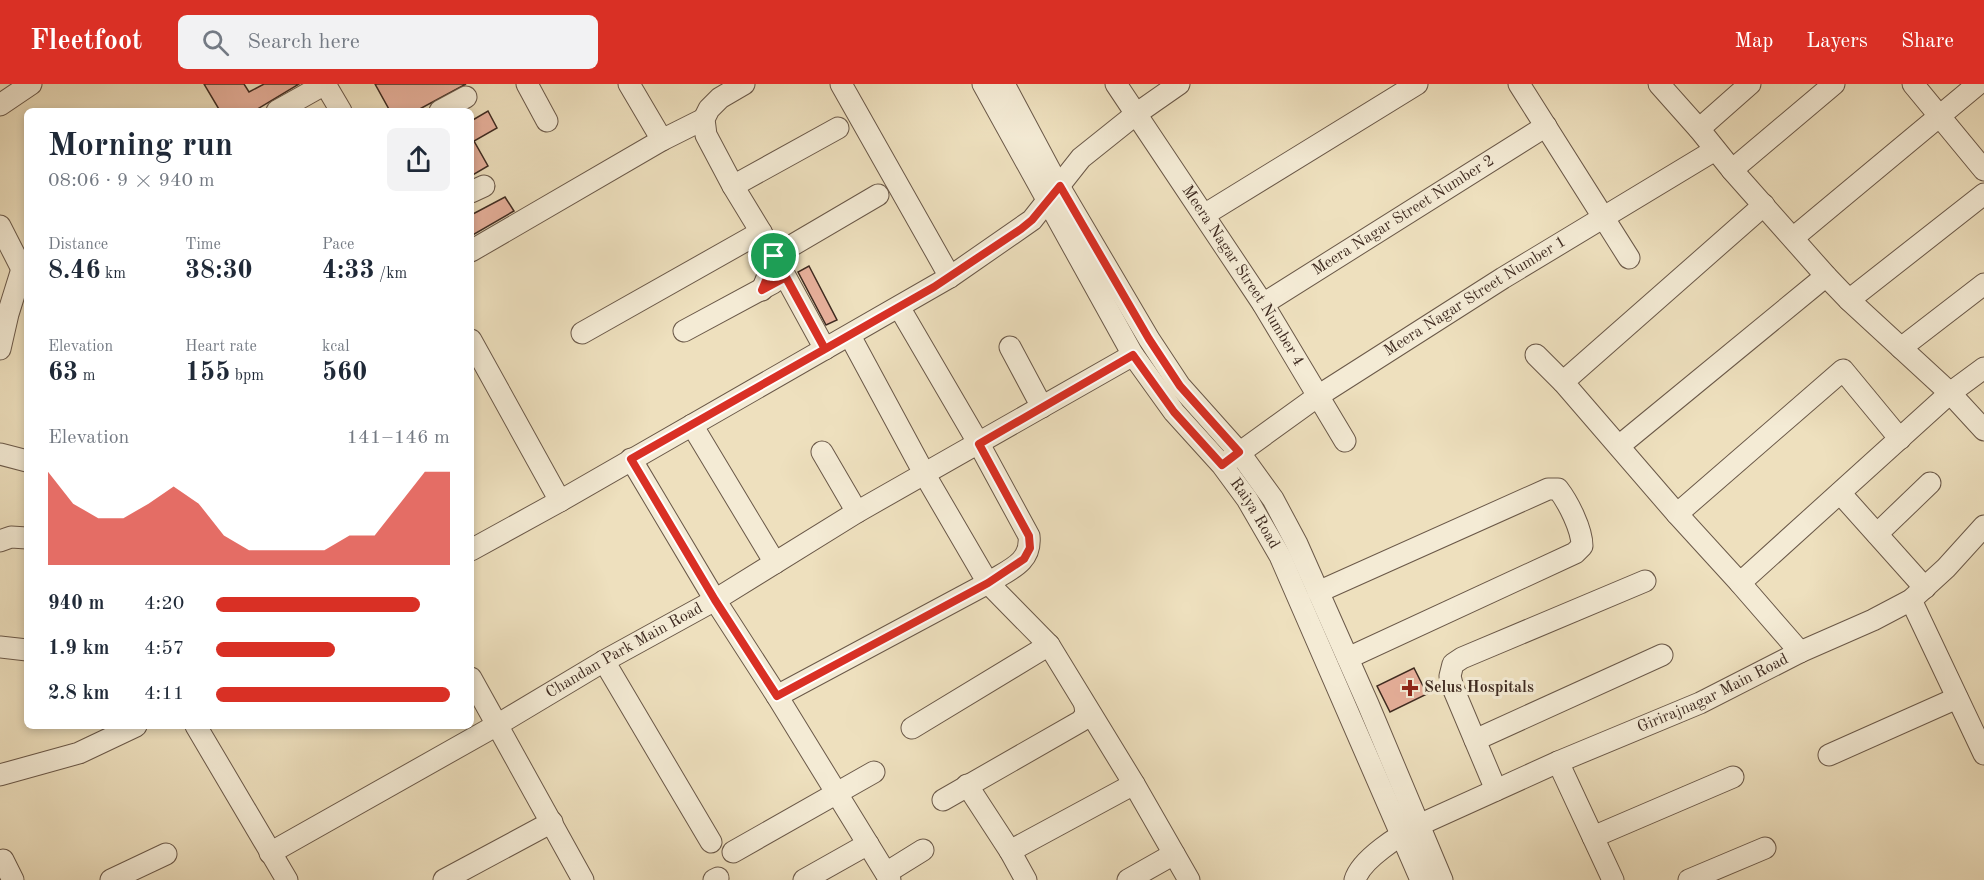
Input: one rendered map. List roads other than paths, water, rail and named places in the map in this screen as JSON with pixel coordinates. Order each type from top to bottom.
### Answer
[{"type":"street","points":[[0,105],[31,84]]},
{"type":"street","points":[[282,108],[326,84],[339,108]]},
{"type":"street","points":[[528,84],[547,121]]},
{"type":"street","points":[[629,84],[662,140]]},
{"type":"street","points":[[744,84],[720,98],[709,109],[704,119],[706,135],[733,186],[786,277],[835,344],[863,361],[925,475],[988,583],[1049,645],[1134,784],[1189,880]]},
{"type":"street","points":[[841,84],[950,277]]},
{"type":"street","name":"Raiya Road","points":[[983,84],[1180,386],[1239,452],[1273,499],[1297,544],[1348,658],[1410,830],[1421,880]]},
{"type":"street","name":"Raiya Road","points":[[1005,84],[1054,194],[1133,355],[1174,412],[1222,465],[1247,499],[1280,556],[1410,830],[1442,880]]},
{"type":"street","name":"Meera Nagar Street Number 4","points":[[1116,84],[1263,304],[1345,441]]},
{"type":"street","points":[[474,548],[950,277],[1032,220],[1081,158],[1136,114],[1179,84]]},
{"type":"street","points":[[1204,215],[1417,84]]},
{"type":"street","points":[[1519,84],[1629,258]]},
{"type":"street","points":[[1659,84],[1826,276],[1950,393],[1984,430]]},
{"type":"street","points":[[1699,129],[1750,84]]},
{"type":"street","points":[[1732,170],[1834,84]]},
{"type":"street","points":[[1913,84],[1984,170]]},
{"type":"street","points":[[1793,238],[1978,84]]},
{"type":"street","points":[[445,108],[466,96]]},
{"type":"street","points":[[474,249],[662,140],[704,119]]},
{"type":"street","name":"Meera Nagar Street Number 2","points":[[1263,304],[1546,126]]},
{"type":"street","points":[[733,186],[838,128]]},
{"type":"street","name":"Meera Nagar Street Number 1","points":[[1222,465],[1318,396],[1503,278],[1715,150]]},
{"type":"street","points":[[1849,300],[1984,194]]},
{"type":"street","points":[[762,290],[774,256],[878,195]]},
{"type":"street","points":[[1563,382],[1764,206]]},
{"type":"street","points":[[0,226],[19,276],[0,349]]},
{"type":"street","points":[[582,333],[761,232]]},
{"type":"street","points":[[1620,446],[1826,276]]},
{"type":"street","points":[[684,331],[786,277]]},
{"type":"street","points":[[1901,348],[1984,284]]},
{"type":"street","points":[[777,696],[988,583],[1024,559],[1030,548],[1029,536],[979,444],[899,308]]},
{"type":"street","points":[[474,345],[560,501]]},
{"type":"street","points":[[1010,347],[1042,407]]},
{"type":"street","name":"Chandan Park Main Road","points":[[270,853],[715,600],[857,512],[1133,355]]},
{"type":"street","points":[[1536,355],[1620,446],[1677,514],[1800,652]]},
{"type":"street","points":[[1740,583],[1950,393],[1984,368]]},
{"type":"street","points":[[1677,514],[1843,370],[1900,439]]},
{"type":"street","points":[[692,425],[775,563]]},
{"type":"street","points":[[822,452],[857,512]]},
{"type":"street","points":[[0,454],[24,460]]},
{"type":"street","points":[[631,459],[715,600],[888,877],[923,850]]},
{"type":"street","points":[[1876,534],[1930,483]]},
{"type":"street","points":[[1318,592],[1548,489],[1558,489],[1563,496],[1582,537],[1582,546],[1575,554],[1348,658]]},
{"type":"street","points":[[1840,493],[1876,534],[1918,594],[1957,698],[1983,745]]},
{"type":"street","name":"Girirajnagar Main Road","points":[[1355,880],[1362,867],[1410,830],[1558,762],[1700,703],[1800,652],[1874,620],[1918,594],[1946,568],[1984,526]]},
{"type":"street","points":[[0,541],[11,537],[24,538]]},
{"type":"street","points":[[1496,790],[1453,688],[1450,676],[1453,664],[1462,658],[1645,581]]},
{"type":"street","points":[[912,728],[1049,645]]},
{"type":"street","points":[[0,647],[24,650]]},
{"type":"street","points":[[1475,741],[1662,655]]},
{"type":"street","points":[[604,662],[711,842]]},
{"type":"street","points":[[474,683],[583,880]]},
{"type":"street","points":[[1829,755],[1957,698]]},
{"type":"street","points":[[944,800],[1082,721],[1086,714],[1085,706]]},
{"type":"street","points":[[0,776],[79,753],[130,729]]},
{"type":"street","points":[[198,729],[284,879]]},
{"type":"street","points":[[1558,762],[1613,880]]},
{"type":"street","points":[[733,852],[874,772]]},
{"type":"street","points":[[1593,837],[1733,777]]},
{"type":"street","points":[[1010,851],[1134,784]]},
{"type":"street","points":[[967,785],[1026,880]]},
{"type":"street","points":[[444,880],[552,822]]},
{"type":"street","points":[[804,880],[868,844]]},
{"type":"street","points":[[1689,880],[1765,848]]},
{"type":"street","points":[[111,880],[166,854]]},
{"type":"street","points":[[1128,880],[1174,854]]},
{"type":"street","points":[[3,860],[13,880]]},
{"type":"place","name":"Selus Hospitals","points":[[1410,688]]}]
